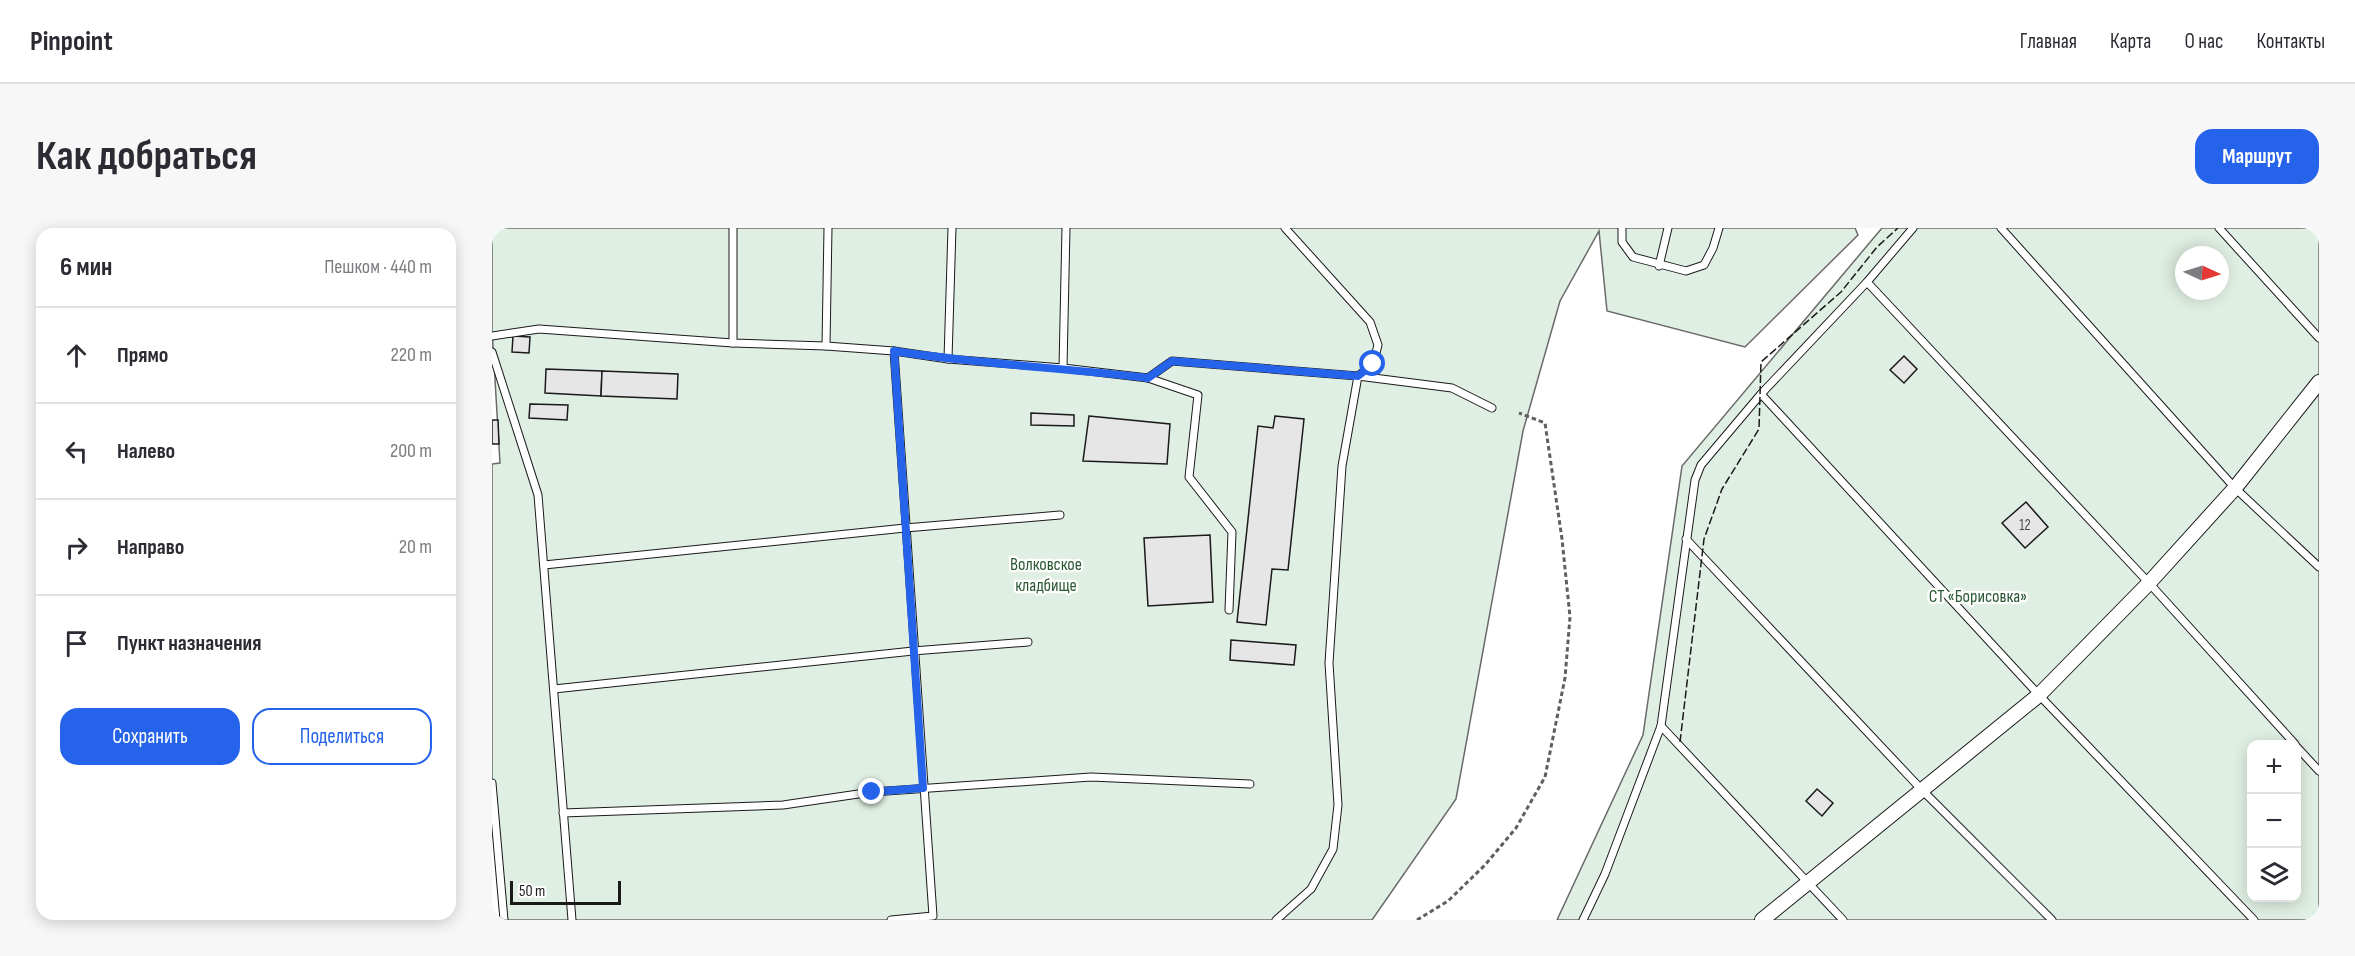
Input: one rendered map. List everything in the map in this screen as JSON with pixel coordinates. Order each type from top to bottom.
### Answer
[{"type":"street","points":[[1762,920],[2039,695],[2149,583],[2235,488],[2319,382]]},
{"type":"lane","points":[[733,228],[733,343]]},
{"type":"lane","points":[[826,346],[828,228]]},
{"type":"lane","points":[[948,359],[952,228]]},
{"type":"lane","points":[[1063,368],[1065,228]]},
{"type":"lane","points":[[1276,920],[1311,889],[1333,849],[1338,805],[1329,663],[1342,466],[1358,376],[1373,364],[1378,345],[1370,322],[1285,228]]},
{"type":"lane","points":[[1622,228],[1622,242],[1633,257],[1686,272],[1704,265],[1713,248],[1719,228]]},
{"type":"lane","points":[[1659,266],[1668,228]]},
{"type":"lane","points":[[1583,920],[1605,874],[1661,726],[1695,480],[1701,465],[1761,394],[1868,282],[1913,228]]},
{"type":"lane","points":[[2001,228],[2235,488],[2319,567]]},
{"type":"lane","points":[[2218,228],[2319,338]]},
{"type":"lane","points":[[1868,282],[2149,583],[2291,740]]},
{"type":"lane","points":[[492,336],[539,329],[733,343],[894,351],[948,359],[1063,368],[1148,378],[1198,395],[1189,477],[1232,532],[1229,610]]},
{"type":"lane","points":[[891,920],[933,916],[894,351]]},
{"type":"lane","points":[[492,352],[538,495],[572,920]]},
{"type":"lane","points":[[1148,378],[1172,361],[1358,376],[1452,388],[1492,408]]},
{"type":"lane","points":[[1761,394],[2039,695],[2254,920]]},
{"type":"lane","points":[[544,565],[905,528],[1060,515]]},
{"type":"lane","points":[[1686,539],[1921,789],[2052,920]]},
{"type":"lane","points":[[554,689],[913,651],[1028,642]]},
{"type":"lane","points":[[1661,726],[1843,920]]},
{"type":"lane","points":[[2301,751],[2319,771]]},
{"type":"lane","points":[[563,813],[783,805],[872,792],[1091,777],[1250,784]]},
{"type":"lane","points":[[492,783],[504,920]]},
{"type":"path","points":[[1417,920],[1448,902],[1485,865],[1516,828],[1545,777],[1563,689],[1570,617],[1562,539],[1545,423],[1519,413]]},
{"type":"green space","name":"Волковское кладбище","points":[[492,228],[1855,228],[1858,235],[1745,347],[1607,311],[1599,231],[1560,301],[1523,431],[1456,799],[1372,920],[504,920],[492,783],[492,464],[500,463],[492,330]]},
{"type":"green space","name":"СТ «Борисовка»","points":[[1882,228],[2319,228],[2319,920],[1557,920],[1643,735],[1682,466]]},
{"type":"building","points":[[513,336],[530,337],[529,353],[512,352]]},
{"type":"building","points":[[1904,356],[1917,369],[1904,383],[1890,370]]},
{"type":"building","points":[[546,369],[602,371],[601,396],[545,393]]},
{"type":"building","points":[[602,371],[678,374],[677,399],[601,396]]},
{"type":"building","points":[[530,404],[568,405],[567,420],[529,418]]},
{"type":"building","points":[[1031,413],[1074,415],[1074,426],[1031,425]]},
{"type":"building","points":[[1089,416],[1170,424],[1167,464],[1083,461]]},
{"type":"building","points":[[1275,416],[1304,419],[1288,570],[1272,569],[1266,625],[1237,622],[1258,426],[1273,428]]},
{"type":"building","points":[[492,420],[498,420],[499,444],[492,444]]},
{"type":"building","points":[[2026,502],[2048,527],[2025,548],[2002,523]]},
{"type":"building","points":[[1210,535],[1213,602],[1148,606],[1144,538]]},
{"type":"building","points":[[1231,640],[1296,645],[1294,665],[1230,660]]},
{"type":"building","points":[[1817,789],[1833,803],[1822,816],[1806,801]]},
{"type":"fence","points":[[1680,742],[1704,539],[1722,489],[1759,429],[1761,362],[1841,292],[1877,247],[1898,228]]},
{"type":"route","points":[[872,792],[923,788],[894,351],[948,359],[1063,368],[1148,378],[1172,361],[1358,376],[1373,364]]}]
